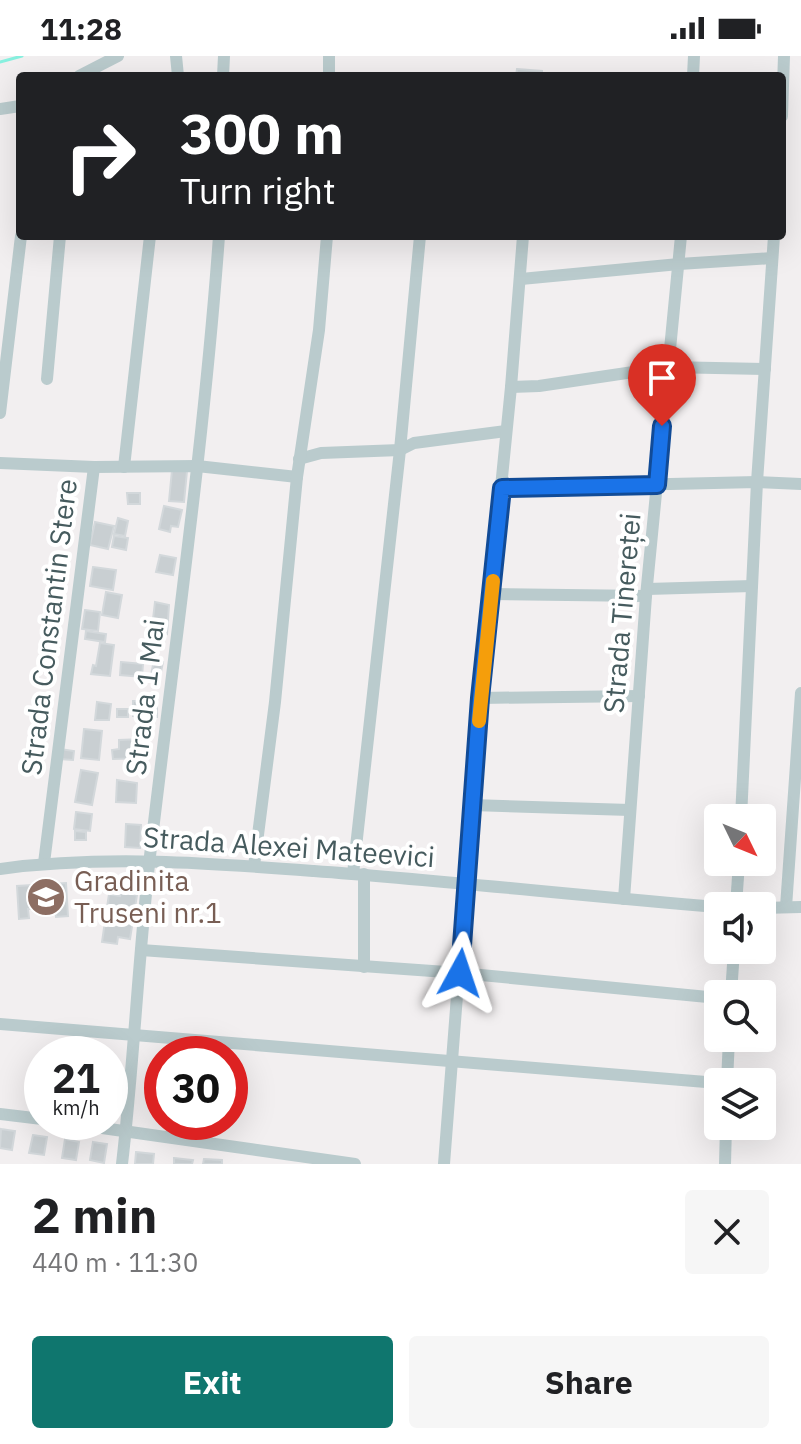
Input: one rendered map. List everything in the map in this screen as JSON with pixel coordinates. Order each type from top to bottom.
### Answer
[{"type":"street","points":[[87,72],[115,58]]},
{"type":"street","points":[[0,413],[21,240]]},
{"type":"street","points":[[47,379],[60,240]]},
{"type":"street","points":[[124,467],[150,240]]},
{"type":"street","name":"Strada 1 Mai","points":[[128,1110],[149,860],[212,336],[219,240]]},
{"type":"street","points":[[254,866],[275,702],[299,459],[319,330],[327,240]]},
{"type":"street","points":[[364,967],[359,874],[420,240]]},
{"type":"street","points":[[444,1164],[480,698],[523,240]]},
{"type":"street","name":"Strada Tinereței","points":[[624,899],[647,593],[681,240]]},
{"type":"street","points":[[742,804],[757,482],[774,240]]},
{"type":"street","points":[[521,279],[772,258]]},
{"type":"street","points":[[511,387],[539,386],[667,367],[765,369]]},
{"type":"street","points":[[299,459],[321,453],[400,450],[414,443],[506,431]]},
{"type":"street","points":[[0,463],[94,467]]},
{"type":"street","name":"Strada Constantin Stere","points":[[44,863],[94,467],[197,466],[297,477]]},
{"type":"street","points":[[502,488],[757,482],[801,484]]},
{"type":"street","points":[[492,594],[647,593],[752,586]]},
{"type":"street","points":[[786,907],[801,693]]},
{"type":"street","points":[[480,698],[639,696]]},
{"type":"street","points":[[472,805],[630,810]]},
{"type":"street","name":"Strada Alexei Mateevici","points":[[0,869],[44,863],[149,860],[359,874],[704,906]]},
{"type":"street","points":[[776,907],[801,907]]},
{"type":"street","points":[[141,950],[460,973],[704,997]]},
{"type":"street","points":[[0,1024],[704,1082]]},
{"type":"street","points":[[0,1114],[24,1117]]},
{"type":"street","points":[[128,1131],[355,1164]]},
{"type":"street","name":"Strada 1 Mai","points":[[122,1164],[125,1140]]},
{"type":"street","points":[[725,1164],[726,1140]]},
{"type":"building","points":[[517,69],[542,71],[542,72],[517,72]]},
{"type":"building","points":[[172,470],[187,471],[184,502],[169,501]]},
{"type":"building","points":[[127,493],[140,493],[140,504],[128,504]]},
{"type":"building","points":[[164,506],[182,510],[178,527],[171,526],[170,532],[159,529]]},
{"type":"building","points":[[118,518],[128,521],[125,536],[114,534]]},
{"type":"building","points":[[95,522],[114,526],[108,549],[90,545]]},
{"type":"building","points":[[114,536],[128,538],[126,550],[112,547]]},
{"type":"building","points":[[160,555],[176,558],[173,575],[156,572]]},
{"type":"building","points":[[93,567],[116,570],[113,590],[90,586]]},
{"type":"building","points":[[106,592],[122,595],[118,618],[102,615]]},
{"type":"building","points":[[155,602],[169,605],[167,634],[147,631],[149,619],[153,619]]},
{"type":"building","points":[[85,610],[100,612],[98,631],[82,629]]},
{"type":"building","points":[[86,631],[106,634],[105,642],[85,639]]},
{"type":"building","points":[[100,643],[114,645],[110,676],[91,674],[93,665],[96,666]]},
{"type":"building","points":[[154,660],[163,662],[160,677],[151,675]]},
{"type":"building","points":[[121,662],[143,664],[142,677],[120,675]]},
{"type":"building","points":[[133,701],[157,701],[157,717],[133,716]]},
{"type":"building","points":[[97,702],[111,704],[109,720],[95,720]]},
{"type":"building","points":[[117,709],[128,709],[128,717],[117,717]]},
{"type":"building","points":[[84,729],[102,731],[99,760],[81,758]]},
{"type":"building","points":[[143,739],[144,758],[113,759],[112,750],[119,749],[119,740]]},
{"type":"building","points":[[60,749],[74,751],[73,760],[59,759]]},
{"type":"building","points":[[81,770],[98,773],[92,805],[75,802]]},
{"type":"building","points":[[117,780],[137,783],[136,803],[116,802]]},
{"type":"building","points":[[76,812],[92,814],[90,831],[74,829]]},
{"type":"building","points":[[126,824],[141,825],[140,848],[125,847]]},
{"type":"building","points":[[75,831],[86,832],[86,840],[75,840]]},
{"type":"building","points":[[66,883],[68,916],[56,917],[55,907],[28,909],[29,918],[19,919],[17,886]]},
{"type":"building","points":[[121,892],[137,895],[130,939],[118,937],[117,944],[102,942],[109,894],[120,896]]},
{"type":"building","points":[[1,1129],[15,1131],[12,1150],[0,1148]]},
{"type":"building","points":[[32,1140],[46,1140],[44,1155],[29,1153]]},
{"type":"building","points":[[65,1140],[79,1142],[76,1160],[62,1158]]},
{"type":"building","points":[[93,1142],[107,1144],[104,1163],[90,1160]]},
{"type":"building","points":[[136,1152],[154,1154],[153,1164],[135,1164]]},
{"type":"building","points":[[174,1158],[193,1160],[192,1164],[174,1164]]},
{"type":"building","points":[[204,1159],[222,1160],[222,1164],[203,1164]]},
{"type":"waterway","points":[[0,62],[22,56]]},
{"type":"slow traffic","points":[[479,721],[493,581]]},
{"type":"place","name":"Gradinita Truseni nr.1","points":[[46,897]]},
{"type":"route","points":[[460,973],[480,698],[502,488],[657,485],[662,426]]}]
